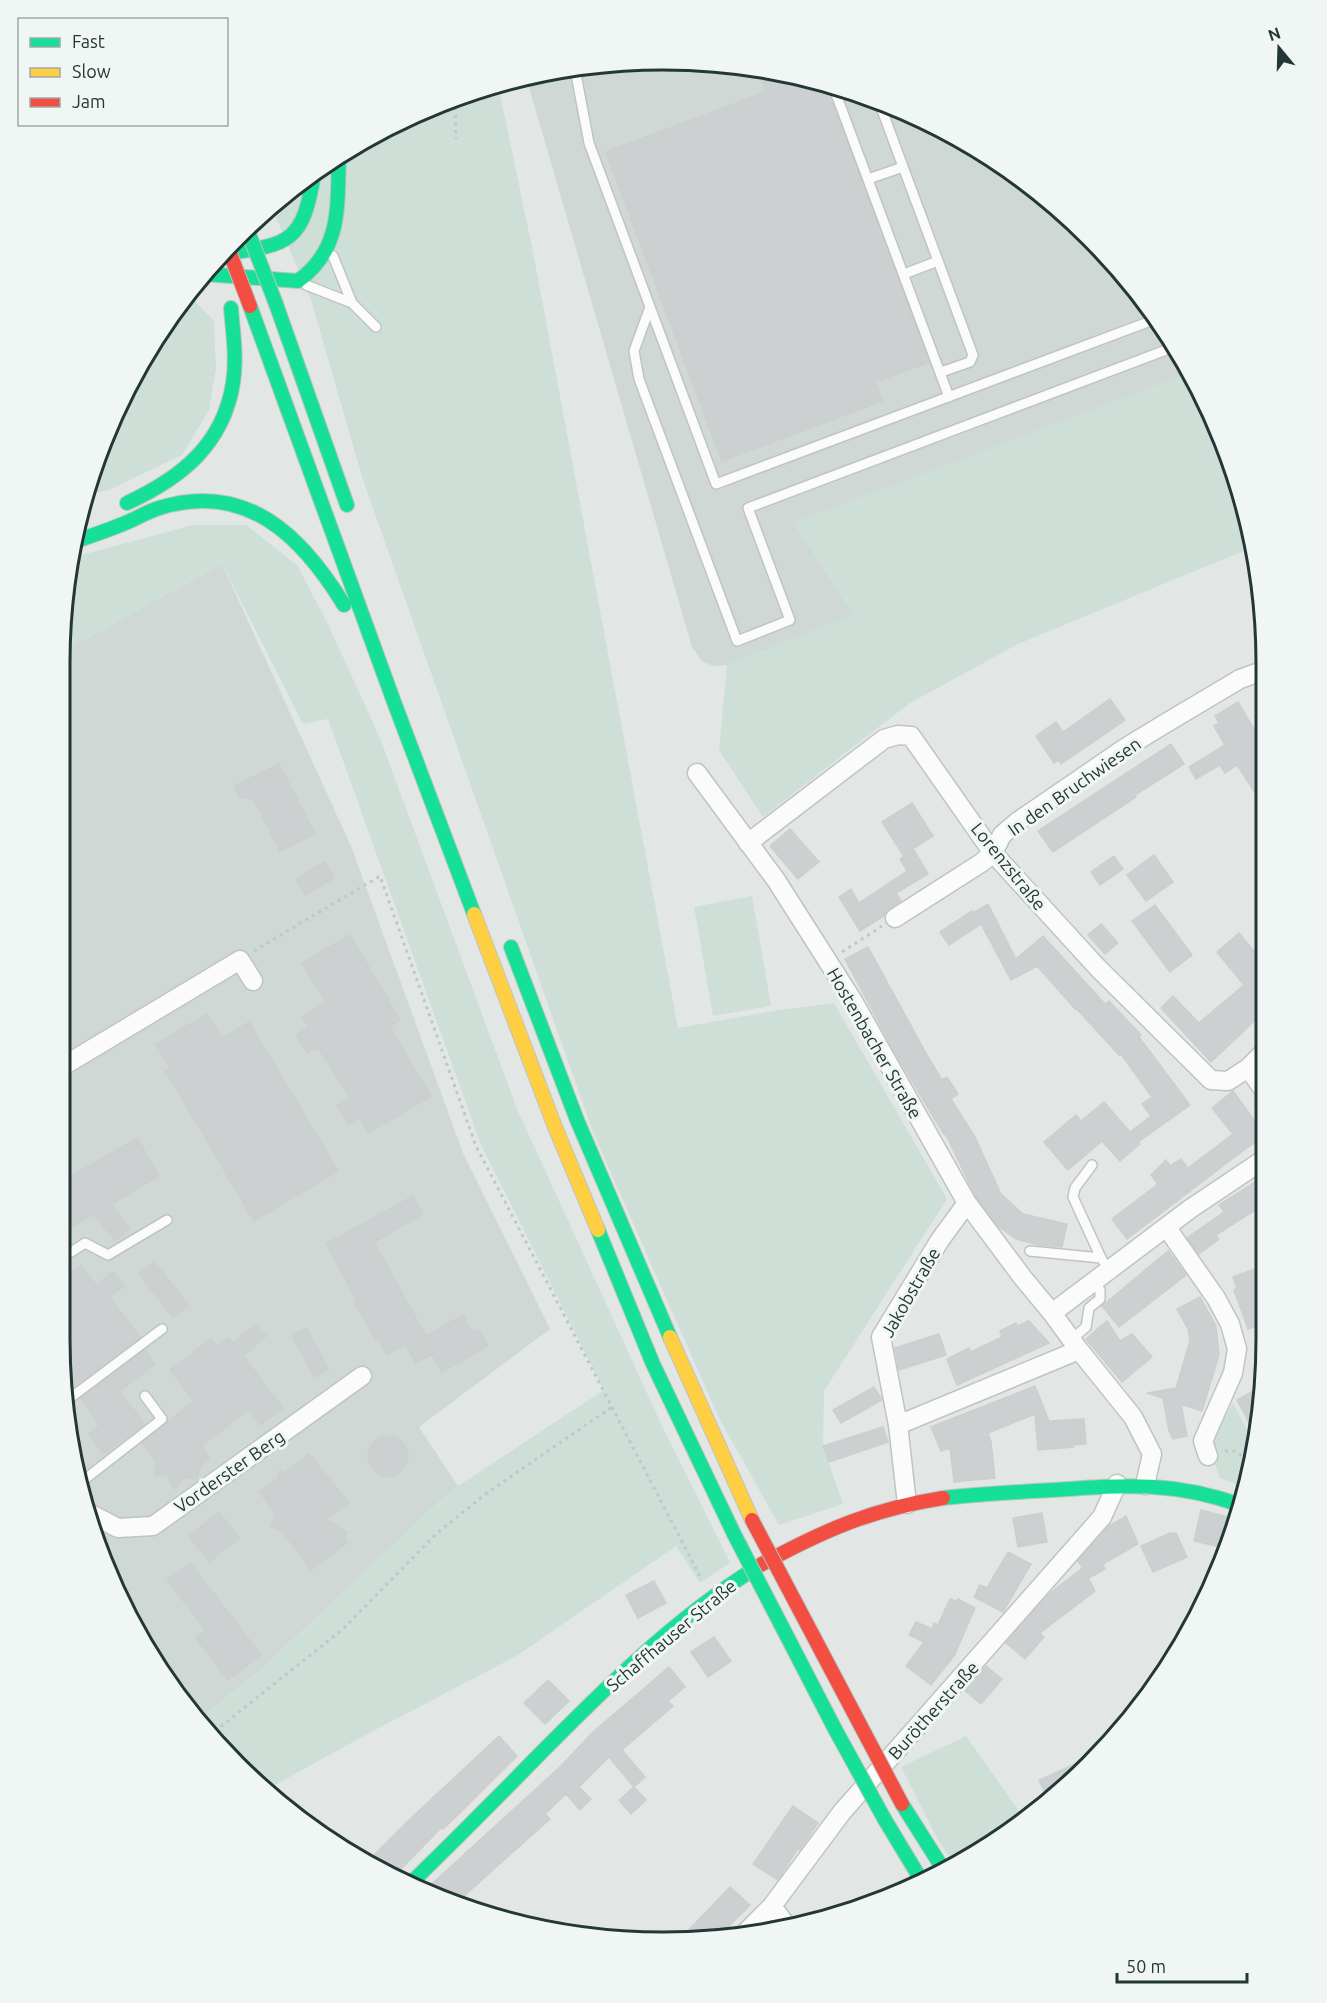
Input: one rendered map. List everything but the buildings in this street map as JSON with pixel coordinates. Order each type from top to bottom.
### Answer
[{"type":"main road","points":[[216,275],[298,281],[309,275],[322,262],[330,247],[336,221],[339,167]]},
{"type":"main road","points":[[237,252],[268,248],[283,243],[296,233],[306,214],[311,187]]},
{"type":"main road","points":[[250,238],[352,519]]},
{"type":"main road","points":[[232,258],[394,702],[555,1126],[605,1251],[653,1364],[734,1534],[836,1731],[918,1875]]},
{"type":"main road","points":[[112,510],[153,492],[185,470],[208,446],[224,414],[233,383],[234,346],[224,266]]},
{"type":"main road","points":[[84,538],[162,507],[199,500],[236,504],[265,517],[292,536],[316,560],[335,588],[394,702]]},
{"type":"main road","points":[[505,931],[577,1120],[623,1230],[752,1520],[902,1804],[940,1864]]},
{"type":"main road","name":"Schaffhauser Straße","points":[[416,1878],[644,1652],[711,1598],[800,1541],[849,1521],[907,1504],[979,1494],[1117,1485],[1165,1485],[1208,1493],[1233,1502]]},
{"type":"street","name":"In den Bruchwiesen","points":[[895,918],[981,863],[993,853],[1002,835],[1017,822],[1125,748],[1239,679],[1256,673]]},
{"type":"street","name":"Lorenzstraße","points":[[748,843],[884,739],[898,735],[911,736],[993,853],[1097,967],[1211,1080],[1228,1081],[1256,1060]]},
{"type":"street","name":"Hostenbacher Straße","points":[[697,773],[776,880],[828,961],[968,1203],[1023,1278],[1133,1417],[1152,1454],[1145,1485]]},
{"type":"street","points":[[70,1062],[240,960],[253,981]]},
{"type":"street","points":[[1248,1068],[1256,1079]]},
{"type":"street","points":[[1052,1313],[1094,1283],[1105,1265],[1167,1228],[1190,1209],[1256,1165]]},
{"type":"street","name":"Jakobstraße","points":[[907,1504],[898,1425],[881,1337],[940,1240],[968,1203]]},
{"type":"street","points":[[1167,1228],[1216,1298],[1230,1324],[1238,1349],[1229,1384],[1203,1441],[1208,1456]]},
{"type":"street","points":[[898,1425],[1076,1345]]},
{"type":"street","name":"Vorderster Berg","points":[[98,1518],[118,1528],[153,1526],[362,1376]]},
{"type":"street","name":"Burötherstraße","points":[[753,1925],[771,1906],[842,1812],[1102,1516],[1117,1485]]},
{"type":"street","points":[[771,1906],[782,1920]]},
{"type":"lane","points":[[576,78],[589,142],[716,484],[1148,322]]},
{"type":"lane","points":[[837,97],[949,397]]},
{"type":"lane","points":[[883,113],[973,355],[970,362],[940,372]]},
{"type":"lane","points":[[868,179],[903,167]]},
{"type":"lane","points":[[330,247],[352,303]]},
{"type":"lane","points":[[904,274],[938,261]]},
{"type":"lane","points":[[298,281],[352,303],[376,327]]},
{"type":"lane","points":[[650,307],[634,351],[637,372],[738,641],[790,620],[748,508],[1167,350]]},
{"type":"lane","points":[[1092,1165],[1075,1188],[1072,1197],[1105,1265]]},
{"type":"lane","points":[[70,1253],[85,1243],[108,1255],[167,1220]]},
{"type":"lane","points":[[1030,1251],[1105,1265]]},
{"type":"lane","points":[[1076,1345],[1086,1327],[1089,1308],[1100,1299],[1100,1290],[1094,1283]]},
{"type":"lane","points":[[74,1395],[162,1329]]},
{"type":"lane","points":[[87,1477],[162,1419],[145,1396]]},
{"type":"path","points":[[455,109],[456,139]]},
{"type":"path","points":[[240,960],[380,876],[476,1146],[711,1598]]},
{"type":"path","points":[[828,961],[895,918]]},
{"type":"path","points":[[217,1729],[343,1629],[437,1533],[487,1493],[612,1407]]},
{"type":"path","points":[[1208,1456],[1219,1451],[1233,1451],[1245,1457]]},
{"type":"shaded area","points":[[664,70],[702,72],[779,82],[854,102],[890,116],[926,132],[993,170],[1054,218],[1083,244],[1134,303],[1157,334],[1182,376],[794,523],[854,615],[727,665],[713,666],[702,661],[692,647],[529,87],[586,76],[625,72]]},
{"type":"shaded area","points":[[500,94],[534,257],[678,1028],[778,1010],[834,1003],[947,1199],[824,1391],[823,1446],[843,1504],[779,1525],[719,1418],[593,1132],[363,480],[311,300],[275,216],[334,170],[367,150],[437,116]]},
{"type":"shaded area","points":[[195,301],[214,321],[216,369],[209,410],[182,455],[109,490],[96,493],[132,401],[170,334]]},
{"type":"shaded area","points":[[1182,376],[1195,401],[1225,473],[1245,550],[1018,644],[910,703],[763,817],[719,750],[727,665],[854,615],[793,523]]},
{"type":"shaded area","points":[[193,525],[246,525],[297,565],[327,622],[380,738],[517,1109],[663,1428],[730,1563],[700,1583],[676,1546],[518,1655],[274,1786],[244,1759],[205,1714],[265,1666],[442,1499],[458,1486],[604,1390],[481,1145],[328,719],[303,724],[222,564],[71,647],[81,555]]},
{"type":"shaded area","points":[[222,564],[351,846],[463,1153],[550,1329],[419,1427],[458,1486],[265,1666],[205,1714],[170,1669],[150,1636],[116,1566],[91,1493],[76,1417],[70,1340],[71,647]]},
{"type":"shaded area","points":[[752,896],[771,1006],[713,1016],[694,907]]},
{"type":"shaded area","points":[[1233,1403],[1248,1433],[1238,1485],[1220,1478],[1208,1445]]},
{"type":"shaded area","points":[[966,1736],[1020,1813],[993,1833],[950,1858],[937,1838],[901,1767]]},
{"type":"traffic: fast","points":[[216,275],[298,281],[312,269],[323,255],[334,226],[339,167]]},
{"type":"traffic: fast","points":[[237,252],[266,247],[291,235],[299,226],[305,213],[312,187]]},
{"type":"traffic: fast","points":[[251,238],[276,304]]},
{"type":"traffic: fast","points":[[276,304],[347,505]]},
{"type":"traffic: fast","points":[[250,306],[474,914]]},
{"type":"traffic: fast","points":[[127,503],[182,470],[209,442],[220,424],[228,405],[235,364],[231,308]]},
{"type":"traffic: fast","points":[[84,538],[159,508],[190,502],[219,502],[245,509],[269,521],[290,537],[310,557],[344,605]]},
{"type":"traffic: fast","points":[[511,947],[577,1120],[670,1337]]},
{"type":"traffic: fast","points":[[598,1230],[653,1364],[734,1534]]},
{"type":"traffic: fast","points":[[943,1498],[1127,1486],[1194,1492],[1233,1503]]},
{"type":"traffic: fast","points":[[734,1534],[885,1820]]},
{"type":"traffic: fast","points":[[416,1878],[583,1710],[640,1657],[699,1608],[762,1564]]},
{"type":"traffic: fast","points":[[902,1804],[940,1864]]},
{"type":"traffic: fast","points":[[885,1820],[918,1875]]},
{"type":"traffic: slow","points":[[474,914],[555,1127],[598,1230]]},
{"type":"traffic: slow","points":[[670,1337],[752,1520]]},
{"type":"traffic: jam","points":[[232,258],[250,306]]},
{"type":"traffic: jam","points":[[762,1564],[850,1522],[894,1508],[943,1498]]},
{"type":"traffic: jam","points":[[752,1520],[902,1804]]}]
